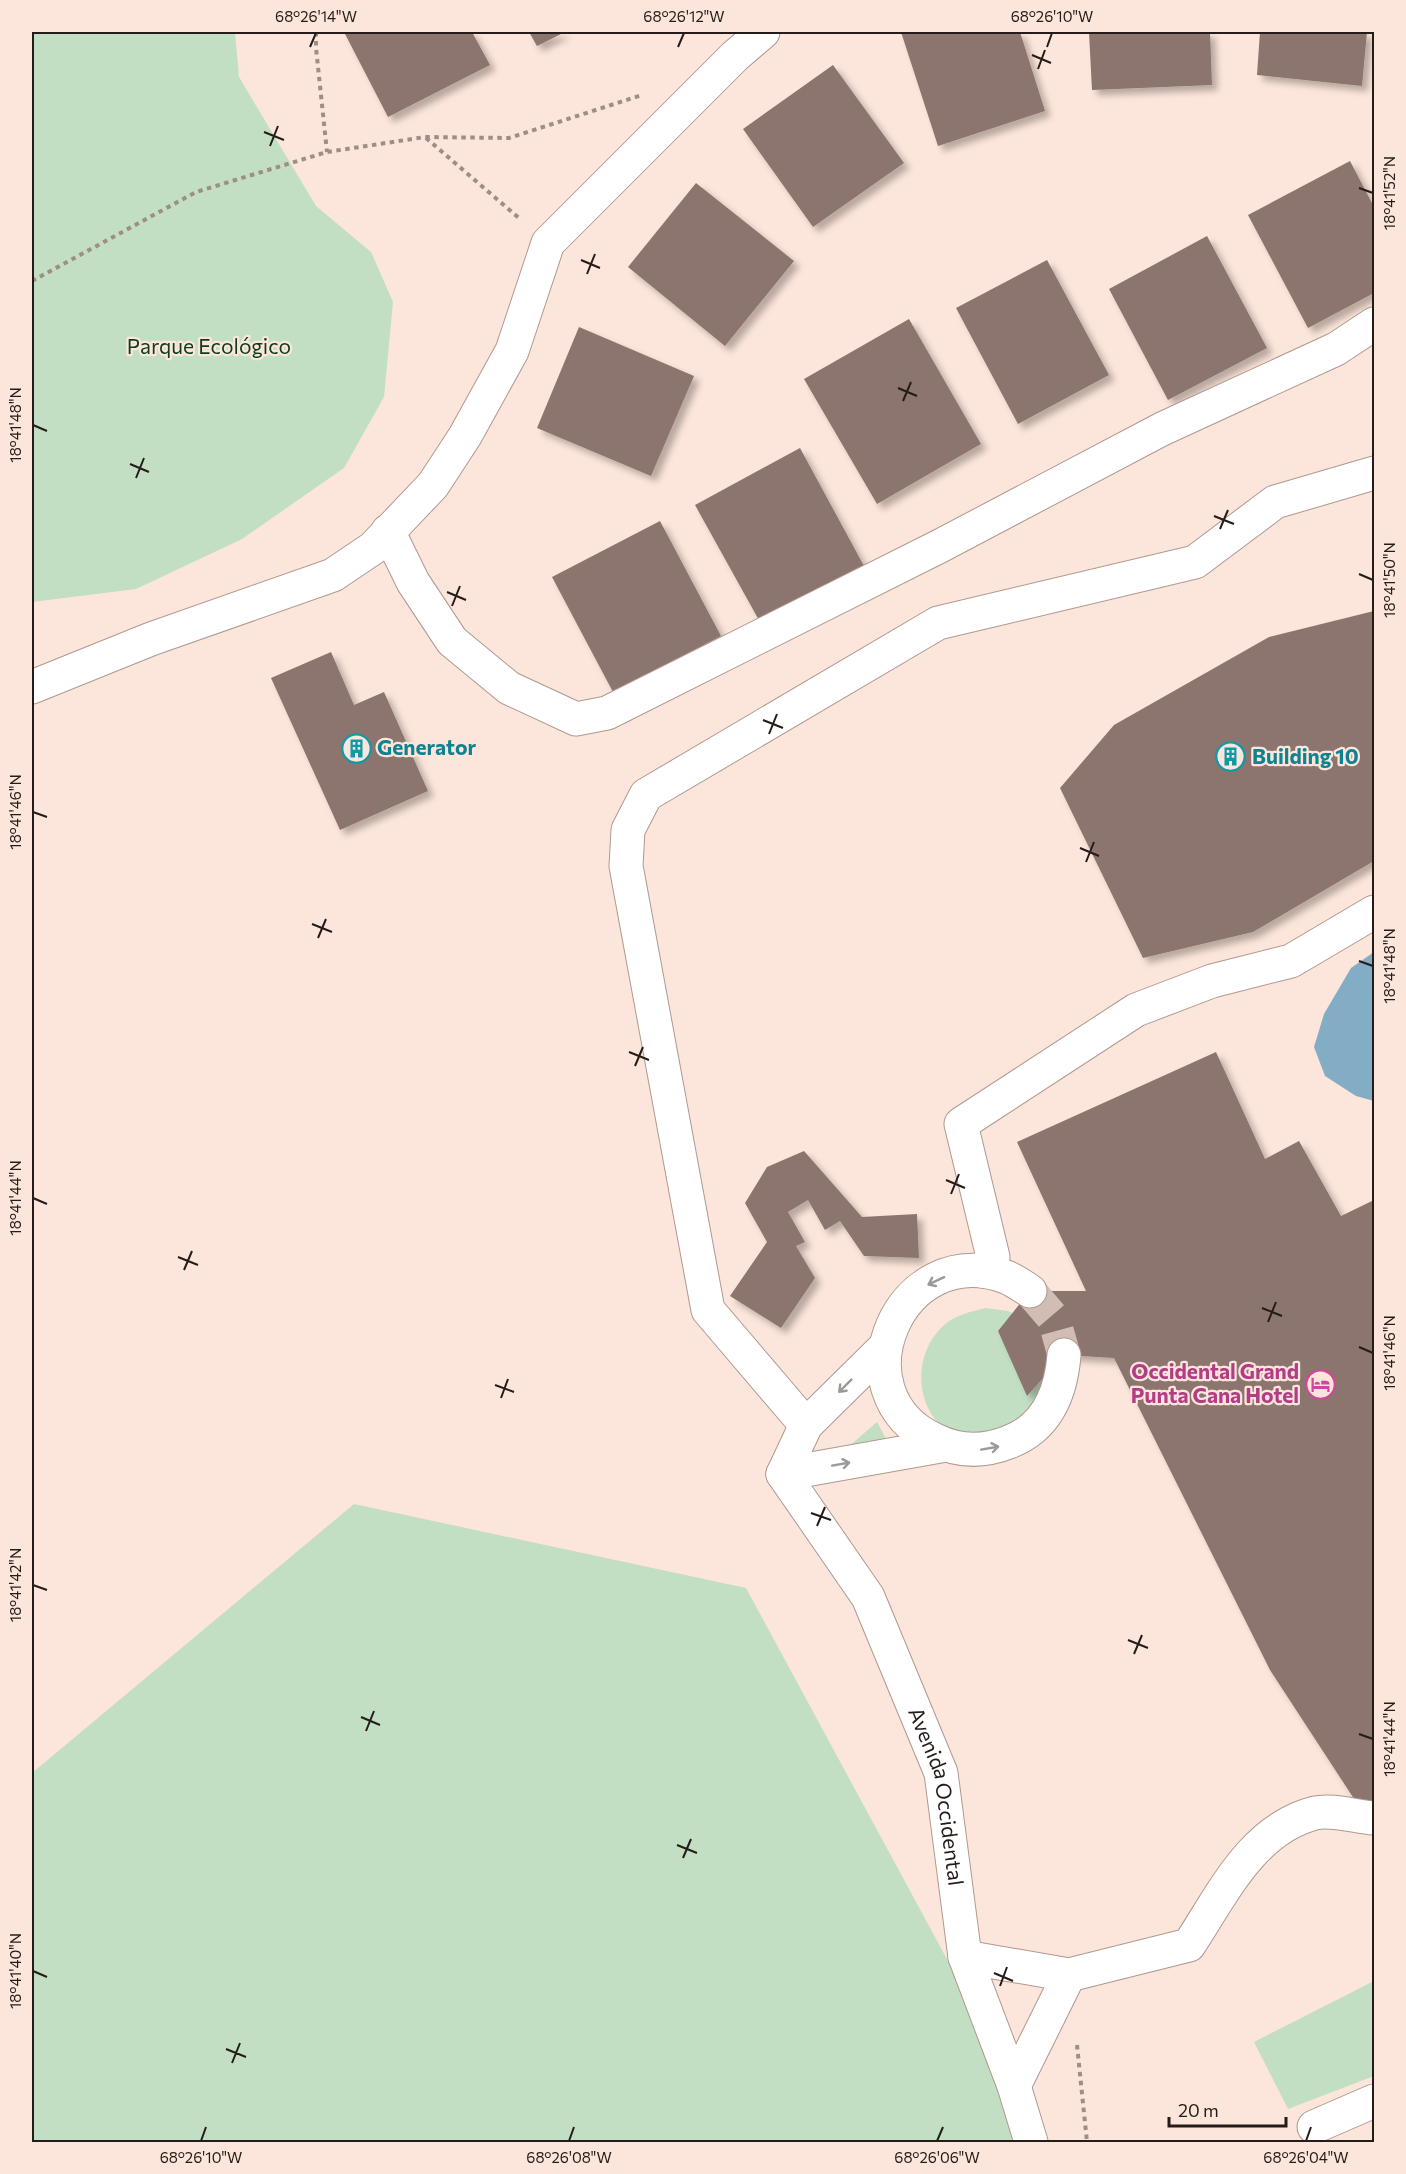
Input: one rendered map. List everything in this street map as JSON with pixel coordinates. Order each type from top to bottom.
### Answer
[{"type":"street","points":[[32,687],[151,639],[333,575],[373,548],[433,485],[507,360],[548,243],[735,56],[763,32]]},
{"type":"street","points":[[388,531],[413,582],[452,641],[508,688],[576,719],[607,713],[940,546],[1162,429],[1336,350],[1374,324]]},
{"type":"street","points":[[806,1425],[708,1310],[626,866],[628,830],[646,795],[938,623],[1195,562],[1275,502],[1374,473]]},
{"type":"street","points":[[982,1271],[993,1257],[962,1124],[1136,1010],[1212,981],[1291,961],[1374,912]]},
{"type":"street","points":[[1030,1291],[1007,1277],[982,1271],[954,1273],[929,1283],[908,1299],[892,1321],[885,1347],[885,1372],[896,1403],[904,1418],[923,1435],[946,1445],[970,1450],[995,1448],[1019,1439],[1038,1424],[1053,1404],[1062,1380],[1064,1355]]},
{"type":"street","points":[[783,1474],[806,1425],[885,1347]]},
{"type":"street","points":[[783,1474],[946,1445]]},
{"type":"street","name":"Avenida Occidental","points":[[783,1474],[868,1597],[941,1773],[964,1957],[1014,2086],[1031,2142]]},
{"type":"street","points":[[964,1957],[1069,1975],[1189,1945],[1242,1863],[1282,1826],[1317,1813],[1374,1818]]},
{"type":"street","points":[[1014,2086],[1069,1975]]},
{"type":"street","points":[[1314,2127],[1374,2101]]},
{"type":"path","points":[[316,32],[327,152]]},
{"type":"path","points":[[32,281],[196,192],[327,152],[425,137],[509,138],[648,92]]},
{"type":"path","points":[[425,137],[548,243]]},
{"type":"path","points":[[1076,2042],[1087,2142]]},
{"type":"green space","name":"Parque Ecológico","points":[[32,32],[235,32],[239,77],[316,206],[371,252],[393,302],[384,397],[344,468],[242,539],[136,589],[32,602]]},
{"type":"green space","points":[[985,1308],[1008,1311],[1028,1321],[1053,1401],[981,1445],[954,1434],[940,1425],[931,1414],[925,1401],[921,1374],[927,1348],[943,1326],[958,1317]]},
{"type":"green space","points":[[877,1422],[902,1469],[840,1454]]},
{"type":"green space","points":[[354,1504],[746,1588],[1046,2142],[32,2142],[32,1773]]},
{"type":"green space","points":[[1374,1981],[1374,2076],[1288,2109],[1254,2042]]},
{"type":"water","points":[[1374,952],[1374,1101],[1356,1096],[1325,1076],[1314,1047],[1324,1014],[1351,968]]},
{"type":"building","points":[[344,32],[472,32],[490,65],[388,117]]},
{"type":"building","points":[[529,32],[565,32],[537,46]]},
{"type":"building","points":[[901,32],[1020,32],[1045,111],[938,146]]},
{"type":"building","points":[[1089,32],[1210,32],[1212,85],[1092,90]]},
{"type":"building","points":[[1260,32],[1367,32],[1362,86],[1257,75]]},
{"type":"building","points":[[833,65],[904,163],[813,227],[743,129]]},
{"type":"building","points":[[1350,161],[1374,207],[1374,293],[1308,328],[1248,215]]},
{"type":"building","points":[[696,183],[794,261],[725,346],[628,267]]},
{"type":"building","points":[[1207,236],[1267,348],[1168,400],[1109,289]]},
{"type":"building","points":[[1047,260],[1109,375],[1018,424],[956,308]]},
{"type":"building","points":[[909,319],[981,444],[877,504],[804,379]]},
{"type":"building","points":[[579,327],[694,376],[651,476],[537,428]]},
{"type":"building","points":[[800,448],[864,566],[760,622],[695,505]]},
{"type":"building","points":[[660,521],[721,636],[613,692],[552,577]]},
{"type":"building","name":"Building 10","points":[[1374,611],[1374,861],[1253,932],[1143,958],[1060,788],[1114,725],[1269,637]]},
{"type":"building","name":"Generator","points":[[331,652],[354,705],[384,692],[428,791],[340,830],[271,678]]},
{"type":"building","points":[[1216,1052],[1265,1159],[1299,1141],[1341,1216],[1374,1200],[1374,1808],[1360,1808],[1270,1670],[1114,1358],[1064,1355],[1027,1396],[998,1331],[1030,1291],[1086,1291],[1017,1142]]},
{"type":"building","points":[[804,1151],[862,1217],[917,1214],[919,1258],[864,1256],[840,1221],[825,1230],[808,1200],[788,1212],[805,1242],[796,1246],[815,1278],[781,1328],[730,1296],[767,1242],[745,1203],[767,1167]]},
{"type":"tunnel","points":[[1030,1291],[1054,1319],[1064,1355]]},
{"type":"place","name":"Generator","points":[[356,748]]},
{"type":"place","name":"Building 10","points":[[1231,757]]},
{"type":"place","name":"Occidental Grand Punta Cana Hotel","points":[[1320,1384]]}]
